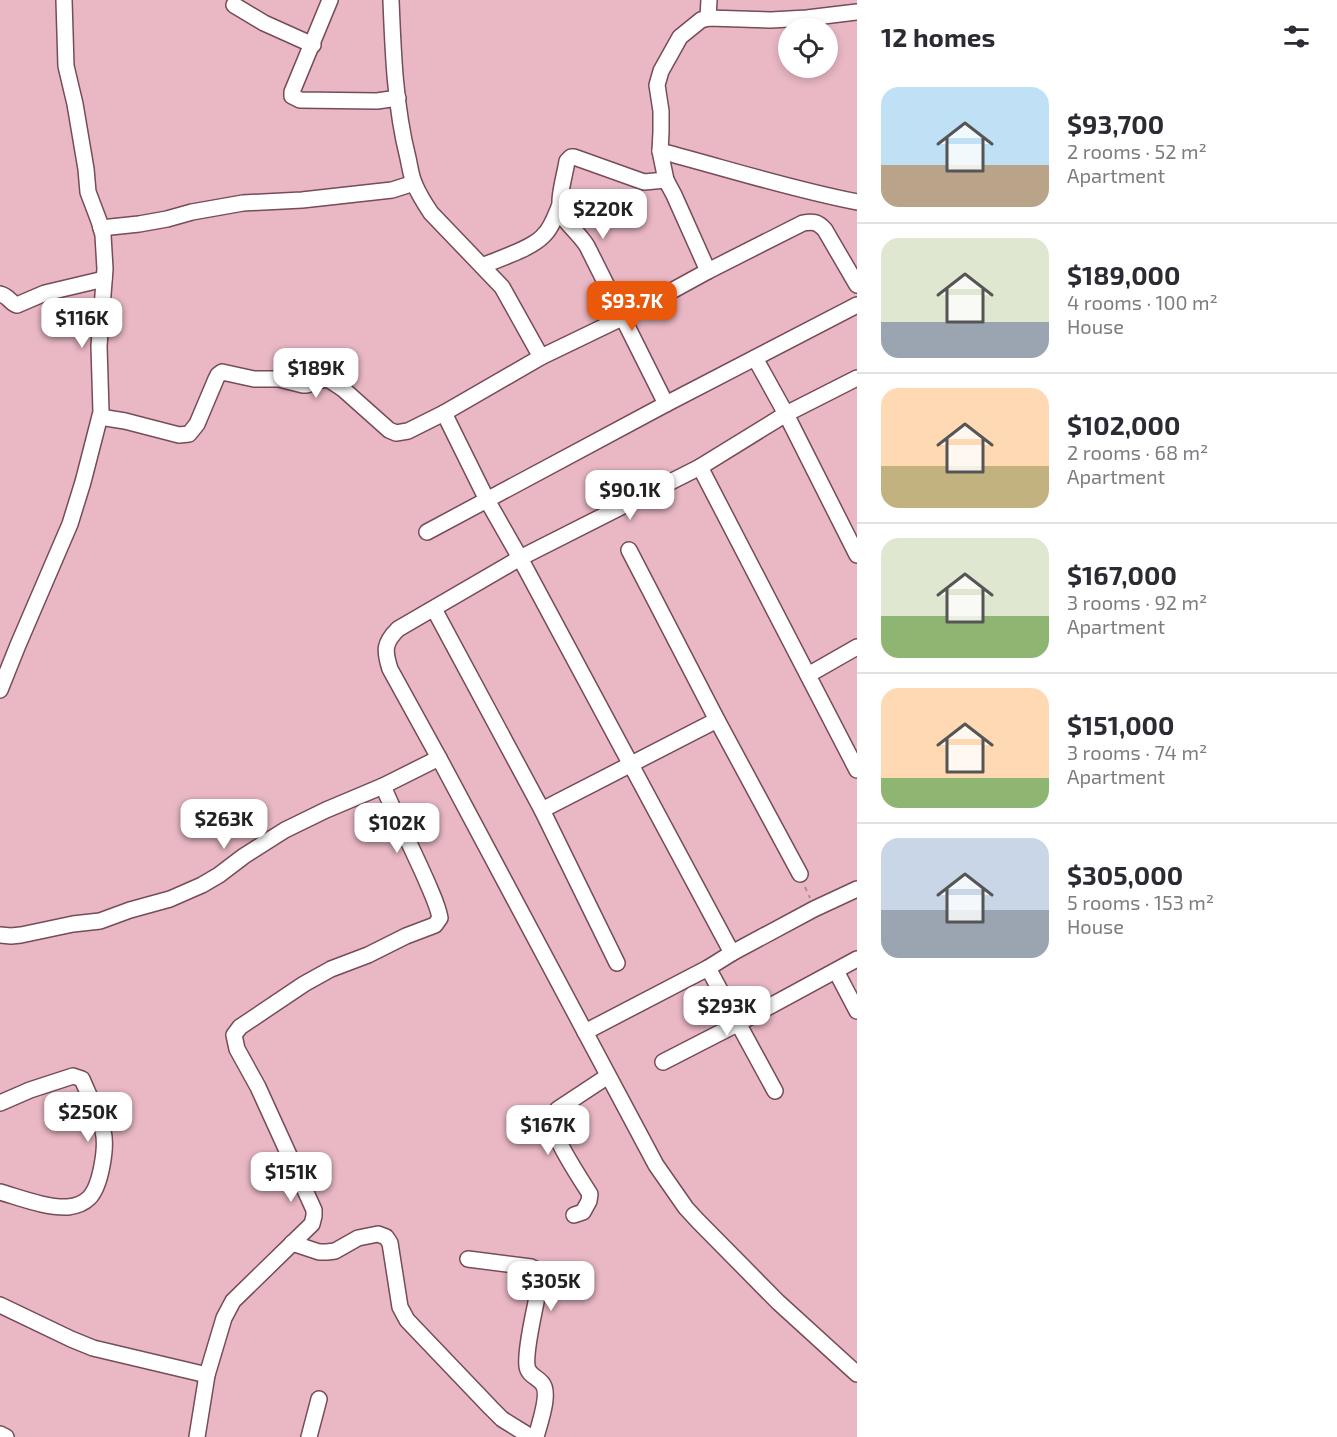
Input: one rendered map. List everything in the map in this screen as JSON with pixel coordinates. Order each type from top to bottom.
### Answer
[{"type":"street","points":[[0,690],[70,524],[100,417],[99,346],[104,252],[101,228],[88,192],[77,115],[66,66],[64,0]]},
{"type":"street","points":[[330,0],[292,96],[300,100],[346,101],[398,98]]},
{"type":"street","points":[[391,0],[398,98],[405,146],[414,183],[431,213],[501,287],[541,357]]},
{"type":"street","points":[[708,18],[709,0]]},
{"type":"street","points":[[234,5],[264,23],[313,45]]},
{"type":"street","points":[[708,271],[666,180],[660,151],[662,132],[657,85],[658,78],[673,48],[680,37],[701,20],[708,18],[771,20],[857,12]]},
{"type":"street","points":[[660,151],[767,181],[857,202]]},
{"type":"street","points":[[482,266],[536,243],[545,235],[559,207],[567,161],[571,157],[574,156],[644,182],[666,180]]},
{"type":"street","points":[[101,228],[139,224],[243,203],[302,200],[392,190],[414,183]]},
{"type":"street","points":[[559,207],[564,218],[587,246],[666,404]]},
{"type":"street","points":[[100,417],[179,435],[189,434],[197,424],[216,379],[222,372],[254,379],[279,379],[307,385],[325,379],[343,389],[389,430],[396,433],[408,432],[541,357],[624,317],[803,223],[814,222],[825,230],[857,285]]},
{"type":"street","points":[[0,294],[18,305],[45,293],[104,279]]},
{"type":"street","points":[[427,532],[857,304]]},
{"type":"street","points":[[755,358],[857,555]]},
{"type":"street","points":[[857,378],[786,414],[700,467],[520,558],[398,629],[386,645],[386,656],[390,669],[645,1146],[669,1184],[686,1208],[778,1302],[857,1374]]},
{"type":"street","points":[[444,413],[487,500],[732,953]]},
{"type":"street","points":[[700,467],[857,770]]},
{"type":"street","points":[[629,550],[800,874]]},
{"type":"street","points":[[434,609],[542,810],[617,963]]},
{"type":"street","points":[[808,675],[857,647]]},
{"type":"street","points":[[542,810],[717,720]]},
{"type":"street","points":[[0,935],[21,935],[72,924],[100,921],[170,899],[210,880],[285,830],[439,758]]},
{"type":"street","points":[[197,1437],[207,1375],[229,1308],[233,1301],[312,1224],[314,1216],[314,1210],[258,1087],[237,1049],[234,1035],[240,1027],[265,1008],[304,984],[331,969],[368,955],[406,936],[435,925],[439,921],[440,915],[434,897],[383,786]]},
{"type":"street","points":[[585,1032],[708,968],[814,909],[857,889]]},
{"type":"street","points":[[663,1062],[857,959]]},
{"type":"street","points":[[708,968],[776,1091]]},
{"type":"street","points":[[836,971],[857,1011]]},
{"type":"street","points":[[0,1103],[30,1090],[73,1076],[79,1077],[82,1079],[103,1129],[104,1144],[96,1188],[90,1197],[80,1204],[69,1207],[44,1204],[0,1192]]},
{"type":"street","points":[[574,1215],[583,1212],[589,1202],[590,1194],[564,1151],[552,1119],[558,1109],[608,1076]]},
{"type":"street","points":[[292,1243],[319,1252],[327,1252],[341,1248],[358,1238],[378,1234],[386,1237],[390,1243],[400,1306],[407,1320],[490,1408],[502,1419],[531,1437]]},
{"type":"street","points":[[468,1259],[531,1267],[537,1270],[540,1281],[527,1366],[531,1374],[543,1384],[546,1390],[536,1437]]},
{"type":"street","points":[[0,1305],[93,1348],[207,1375]]},
{"type":"street","points":[[309,1437],[319,1399]]},
{"type":"street","points":[[0,1434],[6,1437]]},
{"type":"path","points":[[800,874],[814,909]]}]
